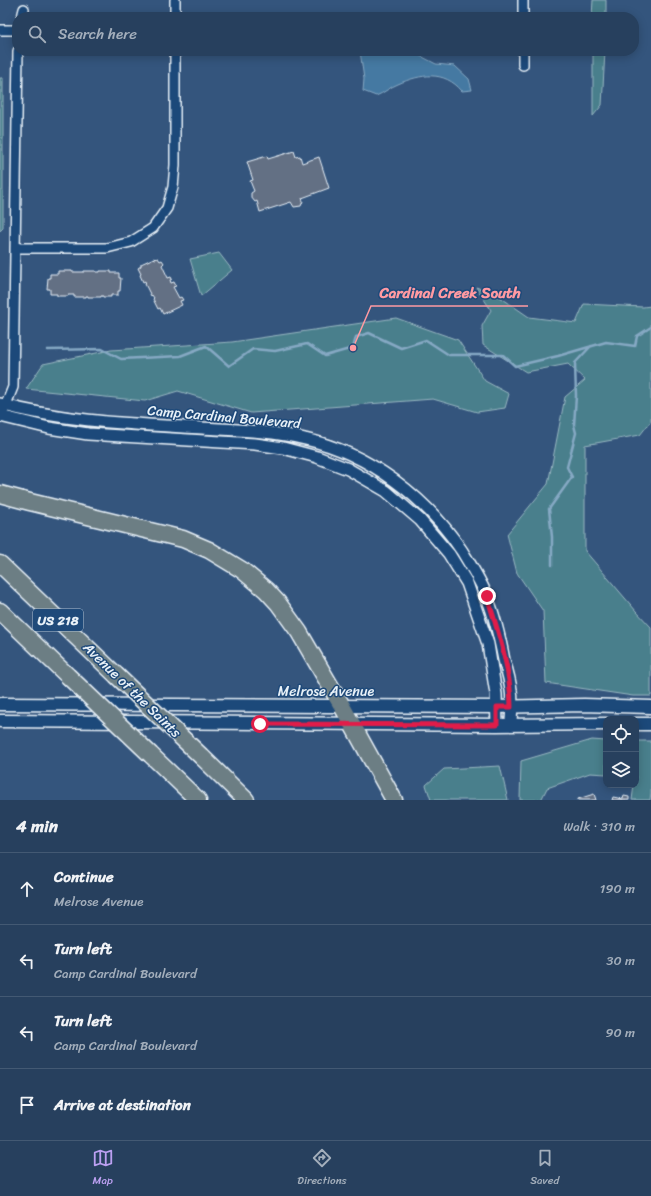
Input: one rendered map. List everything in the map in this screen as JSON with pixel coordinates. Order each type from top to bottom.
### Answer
[{"type":"highway","points":[[0,494],[183,540],[225,558],[256,581],[278,603],[299,632],[394,800]]},
{"type":"highway","name":"Avenue of the Saints","points":[[0,564],[246,800]]},
{"type":"highway","name":"US 218","points":[[0,611],[198,800]]},
{"type":"main road","name":"Melrose Avenue","points":[[0,704],[497,707],[584,705],[651,707]]},
{"type":"main road","points":[[0,721],[497,725],[603,724]]},
{"type":"main road","points":[[639,724],[651,724]]},
{"type":"street","points":[[175,0],[175,12]]},
{"type":"street","points":[[523,0],[523,12]]},
{"type":"street","points":[[0,30],[12,30]]},
{"type":"street","points":[[1,416],[3,404],[13,388],[18,56]]},
{"type":"street","points":[[16,248],[107,248],[131,242],[153,228],[167,208],[173,187],[175,165],[175,56]]},
{"type":"street","points":[[523,56],[523,65]]},
{"type":"street","name":"Camp Cardinal Boulevard","points":[[3,404],[32,412],[102,422],[274,433],[307,439],[342,451],[373,466],[398,482],[423,504],[449,532],[474,570],[487,596],[498,634],[511,691],[512,725]]},
{"type":"street","name":"Camp Cardinal Boulevard","points":[[1,416],[49,428],[88,434],[255,444],[283,448],[317,457],[348,469],[386,491],[420,520],[449,554],[467,583],[488,644],[496,694],[497,725]]},
{"type":"green space","points":[[593,0],[606,0],[606,12],[592,12]]},
{"type":"green space","points":[[593,56],[605,56],[602,105],[593,116]]},
{"type":"green space","points":[[0,78],[3,78],[3,228],[0,231]]},
{"type":"green space","points":[[219,253],[232,270],[201,296],[190,259]]},
{"type":"green space","points":[[476,287],[497,295],[529,317],[576,323],[584,304],[643,307],[651,306],[651,421],[640,435],[585,445],[585,551],[651,627],[651,696],[633,696],[546,683],[543,611],[517,573],[507,534],[548,484],[565,397],[585,380],[568,364],[526,372],[483,345],[482,326],[491,310]]},
{"type":"green space","points":[[396,318],[458,340],[485,381],[509,394],[505,408],[477,412],[433,399],[251,413],[178,391],[145,401],[26,389],[43,364],[111,350],[232,342]]},
{"type":"green space","points":[[592,740],[603,741],[603,774],[590,773],[547,788],[541,800],[520,800],[521,761]]},
{"type":"green space","points":[[639,741],[651,741],[650,800],[632,800],[634,788],[639,788]]},
{"type":"green space","points":[[500,766],[508,800],[431,800],[426,785],[444,769]]},
{"type":"water","points":[[361,56],[421,56],[436,64],[455,66],[469,79],[472,90],[462,91],[448,80],[440,77],[424,76],[398,84],[376,96],[363,91],[364,79]]},
{"type":"building","points":[[294,151],[296,157],[300,156],[302,163],[319,157],[329,188],[302,198],[303,201],[301,206],[294,207],[291,202],[260,212],[257,201],[255,202],[251,197],[251,193],[254,191],[250,181],[253,180],[247,162],[267,156],[268,159]]},
{"type":"building","points":[[154,258],[158,258],[160,261],[162,260],[164,263],[162,265],[168,278],[171,277],[171,283],[174,282],[176,286],[173,287],[179,298],[181,297],[183,300],[180,301],[182,305],[163,314],[160,308],[158,309],[153,299],[154,298],[152,295],[151,296],[145,284],[145,281],[143,282],[138,268],[141,264]]},
{"type":"building","points":[[58,271],[111,271],[111,273],[119,273],[119,278],[121,278],[120,291],[118,291],[118,295],[111,295],[111,297],[74,297],[74,295],[57,296],[57,294],[50,294],[50,289],[47,289],[48,278],[50,278],[50,274],[58,274]]},
{"type":"building","points":[[594,794],[596,800],[578,800],[578,799]]},
{"type":"building","points":[[624,796],[629,797],[629,800],[612,800],[613,797],[623,799]]},
{"type":"waterway","points":[[47,350],[102,349],[121,359],[180,356],[206,346],[229,366],[253,349],[275,351],[307,344],[325,356],[353,348],[356,337],[369,333],[401,348],[426,340],[449,355],[503,355],[515,366],[558,356],[606,342],[635,346],[637,336],[651,327]]},
{"type":"waterway","points":[[552,565],[552,537],[549,509],[572,477],[567,467],[576,433],[574,425],[576,396],[575,363],[591,346]]},
{"type":"place","name":"Cardinal Creek South","points":[[353,348]]},
{"type":"route","points":[[260,724],[497,725],[497,707],[511,707],[511,691],[498,634],[487,596]]}]
